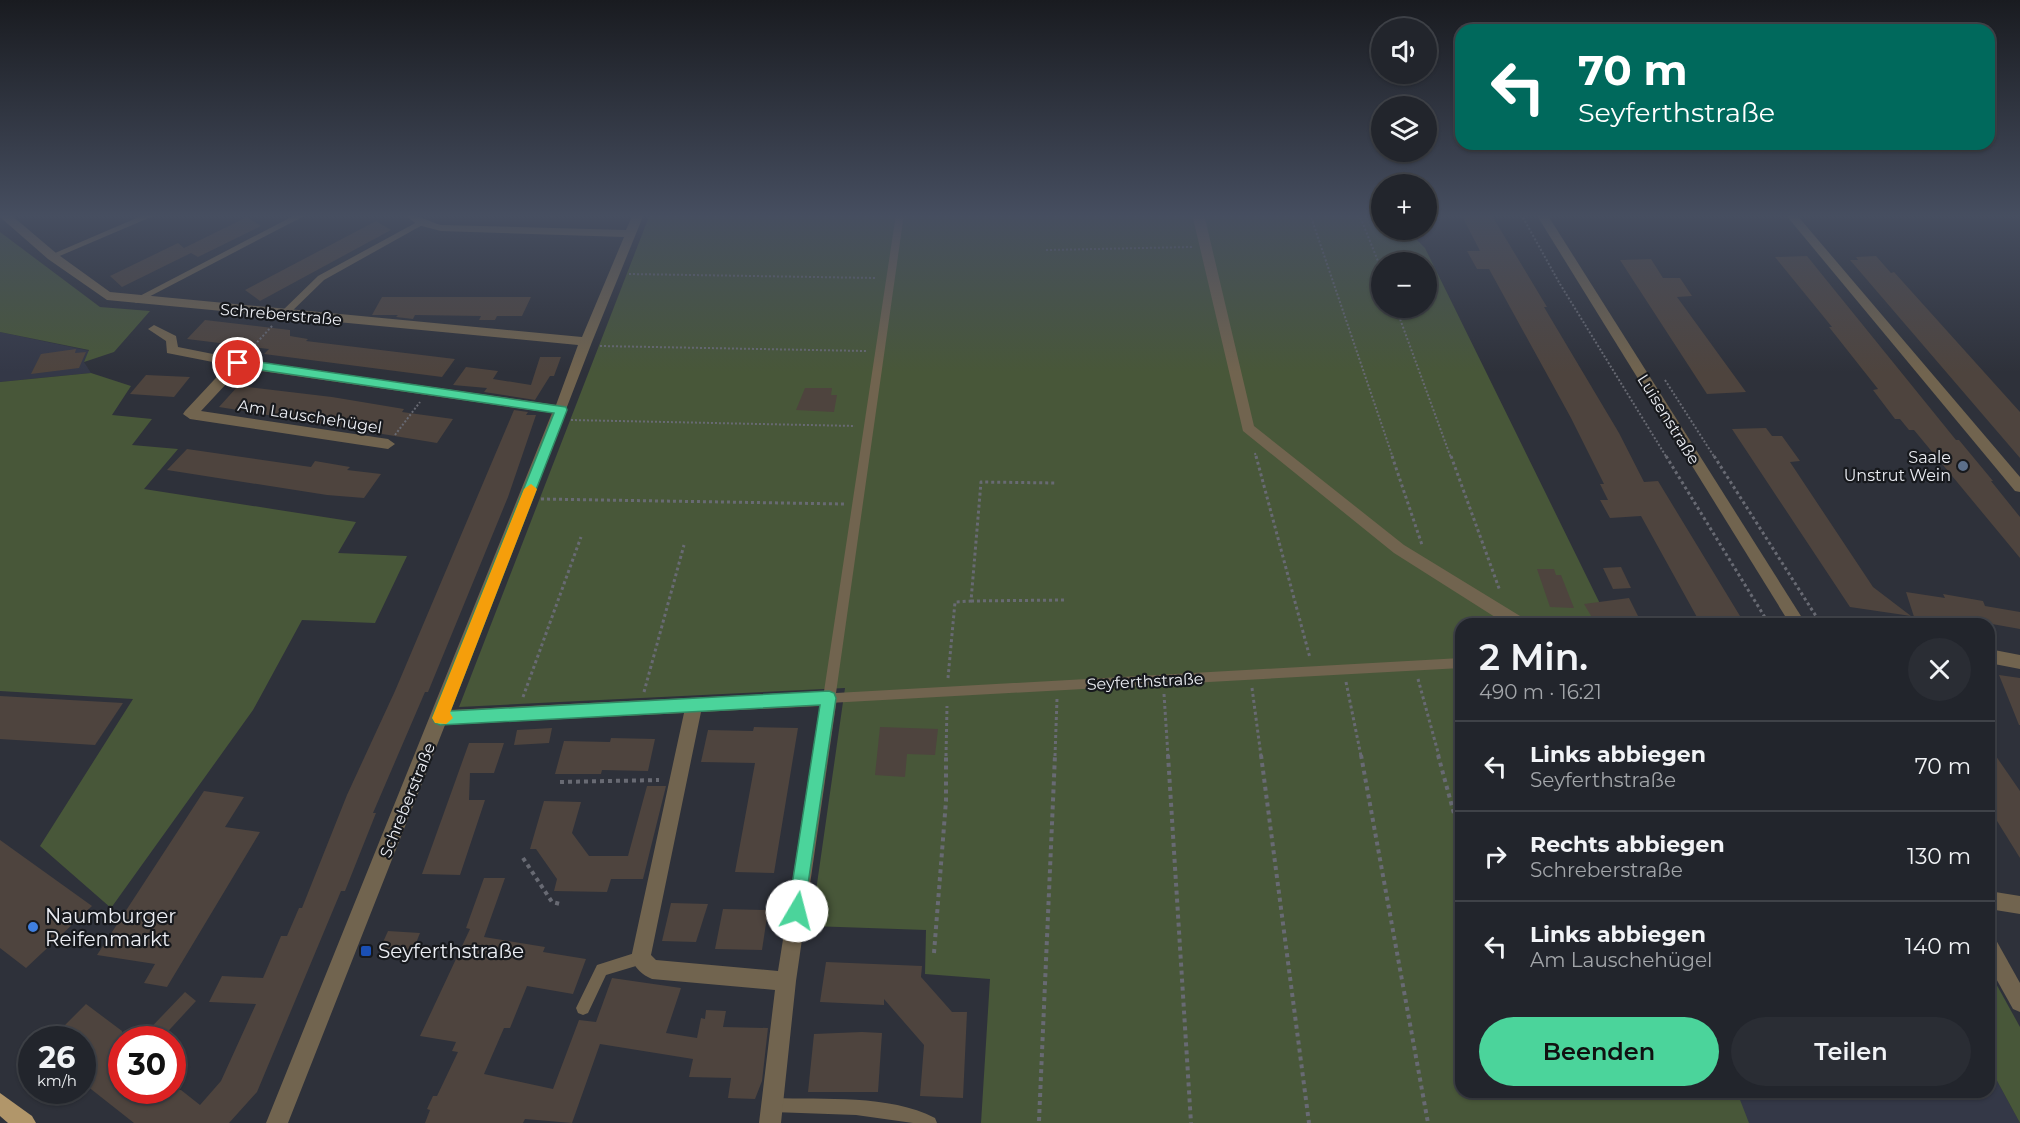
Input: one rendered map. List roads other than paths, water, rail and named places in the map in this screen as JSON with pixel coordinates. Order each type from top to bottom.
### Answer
[{"type":"main road","points":[[0,1103],[25,1123]]},
{"type":"street","name":"Schreberstraße","points":[[66,266],[107,296],[585,344]]},
{"type":"street","name":"Schreberstraße","points":[[277,1123],[440,718],[617,266]]},
{"type":"street","points":[[1211,266],[1248,428],[1430,570],[1509,618]]},
{"type":"street","name":"Luisenstraße","points":[[1574,266],[1794,618]]},
{"type":"street","points":[[1834,266],[2020,487]]},
{"type":"street","points":[[154,329],[172,339],[172,350],[238,363],[428,391],[559,415]]},
{"type":"street","name":"Am Lauschehügel","points":[[238,363],[190,414],[388,444]]},
{"type":"street","points":[[1995,657],[2020,662]]},
{"type":"street","points":[[772,1114],[786,981],[829,698]]},
{"type":"street","name":"Seyferthstraße","points":[[440,718],[829,698]]},
{"type":"street","points":[[694,705],[641,958],[651,969],[786,981]]},
{"type":"street","points":[[1995,901],[2020,905]]},
{"type":"street","points":[[1995,958],[2020,1002]]},
{"type":"lane","points":[[136,300],[202,266]]},
{"type":"lane","points":[[283,315],[321,278],[342,266]]},
{"type":"lane","points":[[829,698],[893,266]]},
{"type":"lane","name":"Seyferthstraße","points":[[829,698],[1455,663]]},
{"type":"lane","points":[[583,1008],[602,970],[641,958]]},
{"type":"lane","points":[[772,1114],[903,1112],[924,1118],[930,1123]]},
{"type":"place","name":"Saale Unstrut Wein","points":[[1963,466]]},
{"type":"place","name":"Naumburger Reifenmarkt","points":[[33,927]]},
{"type":"place","name":"Seyferthstraße","points":[[366,951]]}]
